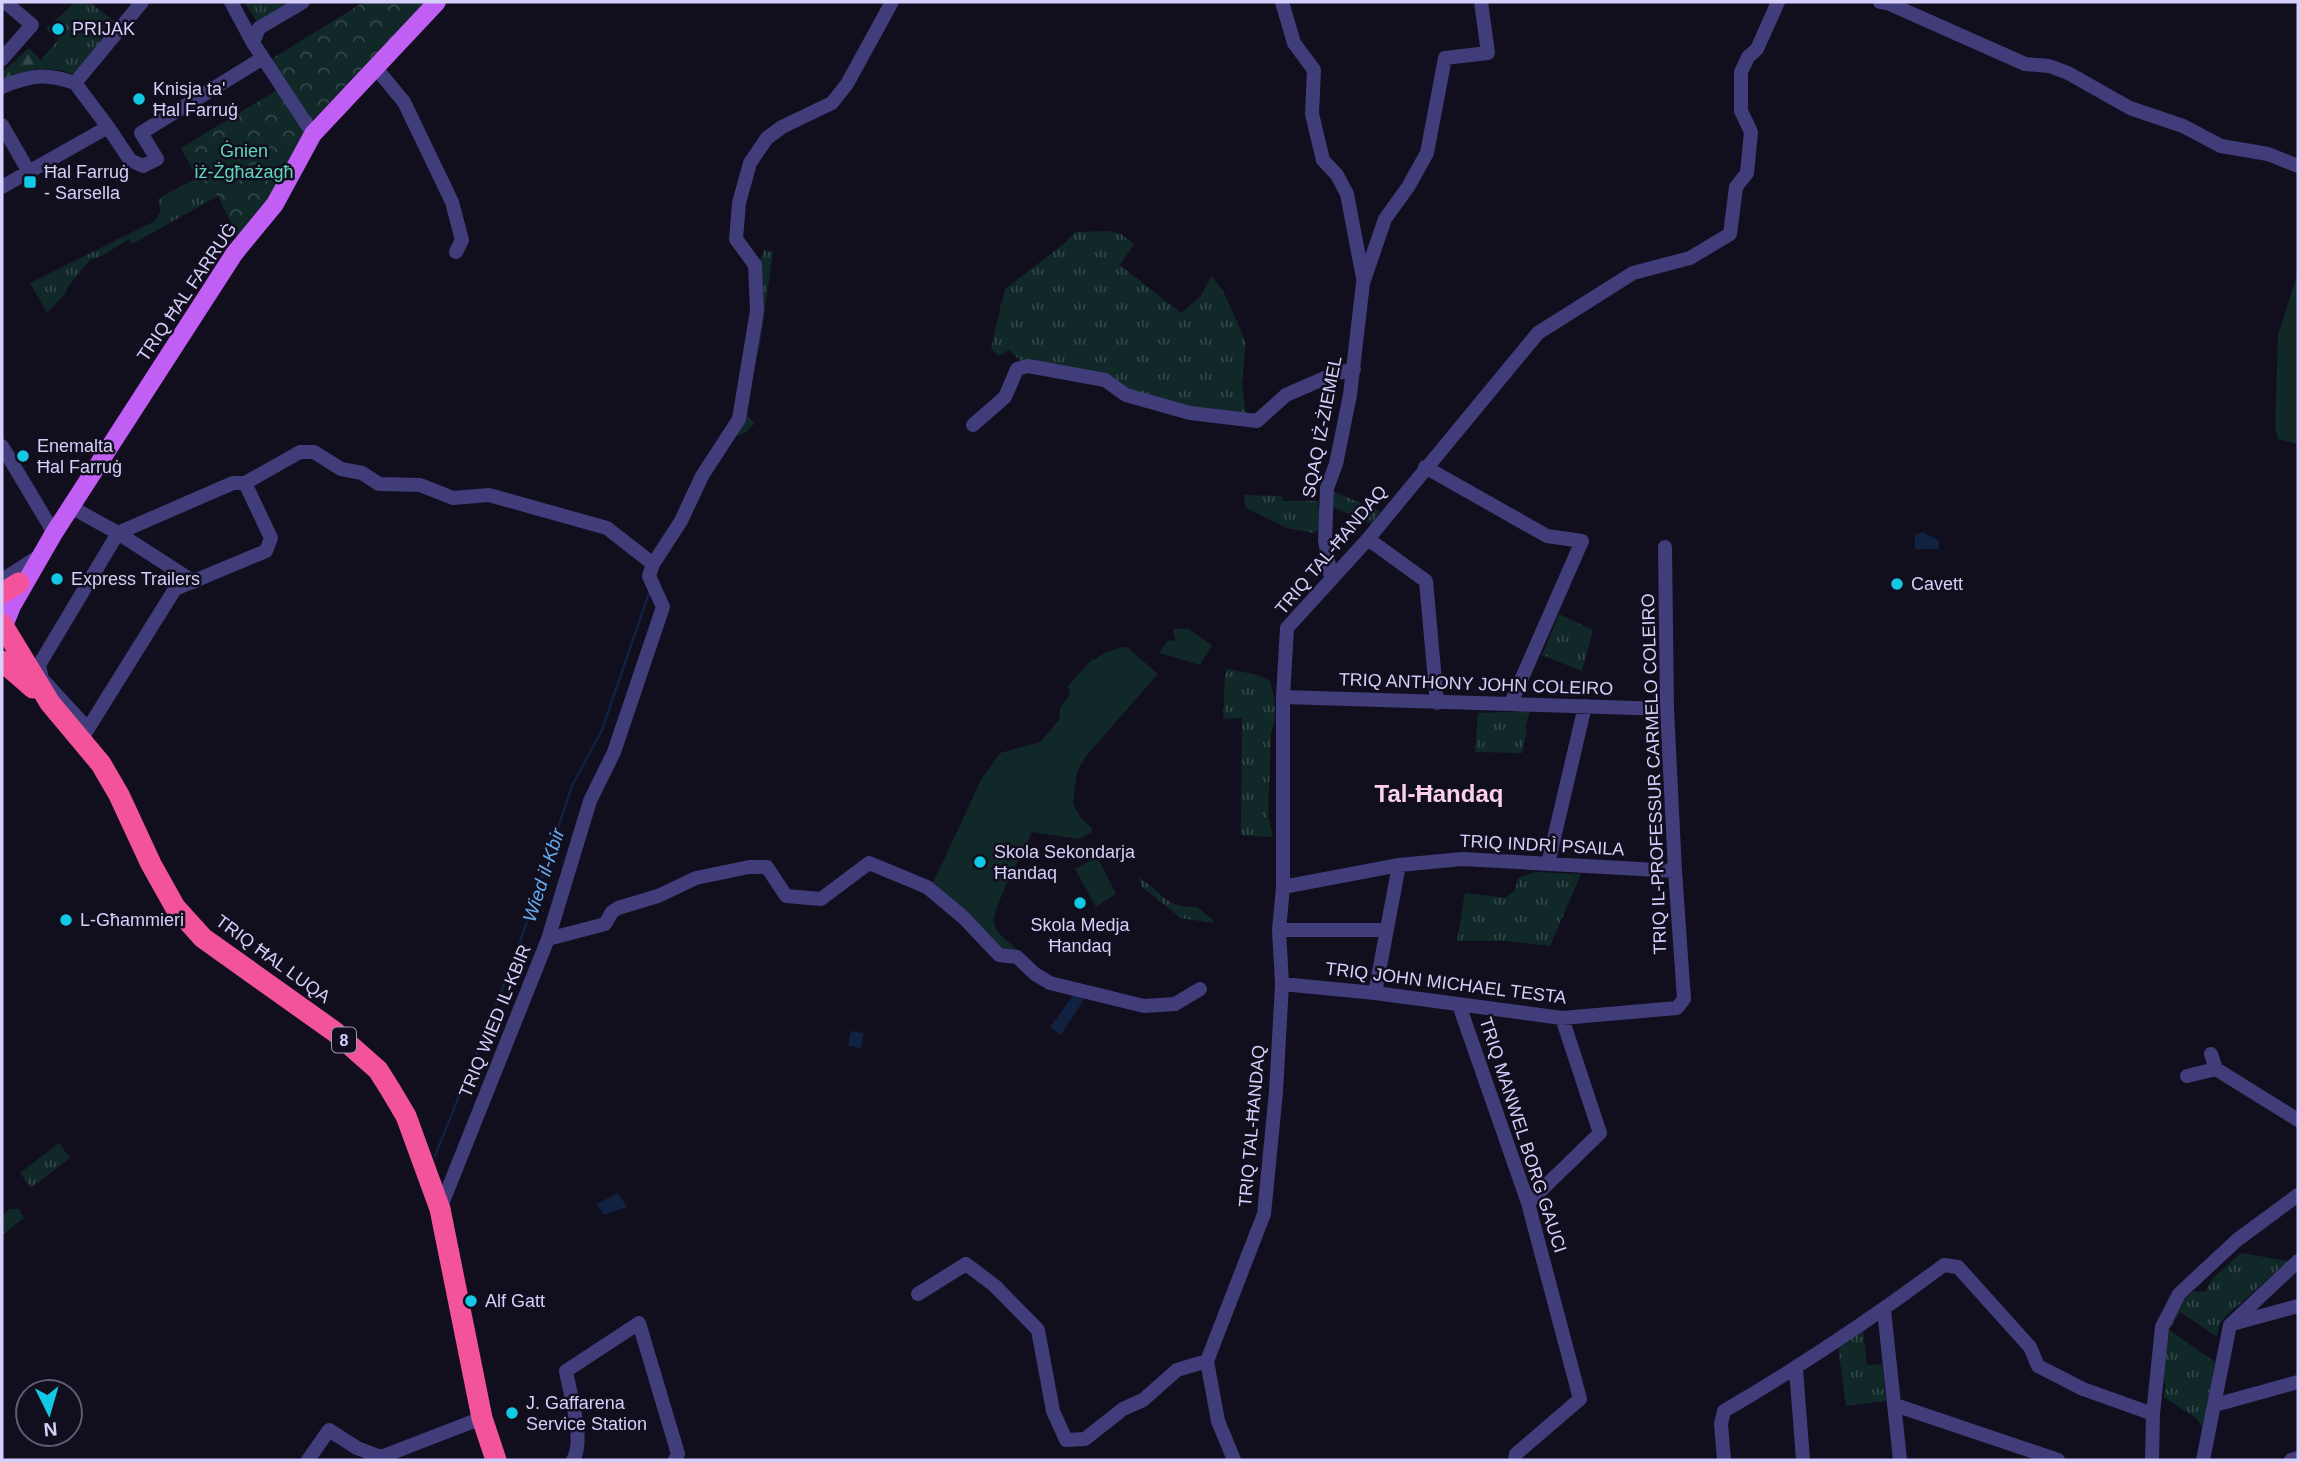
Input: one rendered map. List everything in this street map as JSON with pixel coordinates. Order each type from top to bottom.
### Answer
[{"type":"highway","name":"TRIQ ĦAL LUQA","points":[[3,635],[12,679],[50,703],[84,734],[119,795],[165,890],[190,925],[204,938],[335,1032],[378,1070],[406,1116],[440,1209],[482,1418],[496,1460]]},
{"type":"highway","name":"TRIQ ĦAL LUQA","points":[[3,635],[50,703]]},
{"type":"main road","name":"TRIQ ĦAL FARRUĠ","points":[[3,635],[12,606],[54,533],[234,254],[275,204],[313,134],[437,2]]},
{"type":"main road","name":"TRIQ ĦAL FARRUĠ","points":[[3,635],[8,586],[41,555]]},
{"type":"street","points":[[2,59],[32,25],[5,2]]},
{"type":"street","points":[[75,83],[142,2]]},
{"type":"street","points":[[230,2],[253,43],[313,134]]},
{"type":"street","points":[[253,43],[259,28],[303,2]]},
{"type":"street","points":[[246,484],[271,538],[266,551],[175,589],[84,734],[43,679],[39,664],[118,533],[233,483],[246,484],[300,452],[314,452],[341,469],[362,473],[379,484],[420,485],[453,498],[489,495],[607,528],[651,570],[681,521],[702,476],[739,419],[757,311],[755,265],[736,239],[739,203],[750,163],[767,138],[782,127],[832,103],[847,84],[892,2]]},
{"type":"street","points":[[1282,2],[1294,43],[1314,70],[1314,126],[1323,160],[1337,175],[1347,194],[1363,283]]},
{"type":"street","points":[[1363,283],[1385,219],[1408,187],[1427,153],[1445,58],[1488,52],[1481,2]]},
{"type":"street","name":"TRIQ TAL-ĦANDAQ","points":[[1207,1361],[1264,1214],[1276,1093],[1282,984],[1279,930],[1283,887],[1283,697],[1287,628],[1367,539],[1538,332],[1633,273],[1690,258],[1730,234],[1736,187],[1747,173],[1751,131],[1741,111],[1741,72],[1748,57],[1757,49],[1778,2]]},
{"type":"street","points":[[1880,2],[2025,64],[2049,66],[2068,73],[2130,108],[2183,126],[2221,146],[2268,154],[2298,166]]},
{"type":"street","points":[[2,87],[30,76],[54,76],[75,83],[130,160],[143,166],[157,159],[141,133],[263,58]]},
{"type":"street","points":[[375,67],[404,102],[452,202],[462,240],[456,252]]},
{"type":"street","points":[[2,125],[29,172]]},
{"type":"street","points":[[2,187],[108,127]]},
{"type":"street","name":"SQAQ IŻ-ŻIEMEL","points":[[1331,579],[1325,540],[1326,488],[1336,464],[1354,369],[1363,283]]},
{"type":"street","points":[[972,425],[1005,397],[1017,369],[1028,366],[1105,380],[1126,395],[1189,413],[1257,421],[1286,395],[1334,374],[1354,369]]},
{"type":"street","points":[[2,446],[54,533]]},
{"type":"street","points":[[1425,467],[1547,536],[1582,541],[1511,703]]},
{"type":"street","points":[[71,507],[118,533],[194,582]]},
{"type":"street","points":[[1367,539],[1426,580],[1437,703]]},
{"type":"street","name":"TRIQ IL-PROFESSUR CARMELO COLEIRO","points":[[1665,547],[1667,709],[1684,999]]},
{"type":"street","name":"TRIQ WIED IL-KBIR","points":[[440,1209],[548,939],[590,801],[614,752],[663,607],[651,570]]},
{"type":"street","name":"TRIQ ANTHONY JOHN COLEIRO","points":[[1283,697],[1667,709]]},
{"type":"street","points":[[1548,864],[1586,706]]},
{"type":"street","name":"TRIQ INDRÌ PSAILA","points":[[1283,887],[1399,865],[1462,859],[1675,871]]},
{"type":"street","points":[[548,939],[605,924],[612,912],[618,908],[658,896],[696,878],[749,867],[767,867],[786,896],[821,899],[869,863],[927,887],[963,918],[999,955],[1017,957],[1035,974],[1051,983],[1144,1006],[1175,1004],[1200,989]]},
{"type":"street","points":[[1375,993],[1399,865]]},
{"type":"street","points":[[1279,930],[1387,930]]},
{"type":"street","name":"TRIQ JOHN MICHAEL TESTA","points":[[1282,984],[1375,993],[1562,1018],[1677,1008],[1684,999]]},
{"type":"street","name":"TRIQ MANWEL BORG GAUCI","points":[[1460,1005],[1528,1203],[1580,1399],[1516,1454],[1516,1460]]},
{"type":"street","points":[[1528,1203],[1601,1133],[1562,1018]]},
{"type":"street","points":[[2211,1054],[2216,1069],[2298,1120]]},
{"type":"street","points":[[2187,1076],[2216,1069]]},
{"type":"street","points":[[2152,1460],[2153,1413],[2162,1327],[2179,1294],[2237,1240],[2298,1195]]},
{"type":"street","points":[[2203,1460],[2230,1325],[2298,1261]]},
{"type":"street","points":[[918,1294],[966,1264],[995,1286],[1038,1330],[1053,1410],[1066,1440],[1085,1439],[1124,1409],[1143,1400],[1177,1370],[1207,1361],[1218,1421],[1234,1460]]},
{"type":"street","points":[[1724,1460],[1721,1424],[1724,1411],[1796,1370],[1944,1265],[1958,1267],[2031,1347],[2038,1366],[2082,1389],[2153,1413]]},
{"type":"street","points":[[2230,1325],[2298,1306]]},
{"type":"street","points":[[1884,1310],[1900,1460]]},
{"type":"street","points":[[573,1460],[577,1453],[576,1428],[566,1371],[639,1324],[678,1454],[675,1460]]},
{"type":"street","points":[[1796,1370],[1803,1460]]},
{"type":"street","points":[[2215,1405],[2298,1382]]},
{"type":"street","points":[[1895,1405],[2058,1460]]},
{"type":"street","points":[[308,1460],[329,1430],[357,1448],[382,1457],[482,1418]]},
{"type":"street","points":[[2291,1460],[2298,1458]]},
{"type":"green space","points":[[75,2],[89,2],[114,21],[104,28],[107,35],[75,75],[49,69],[41,60],[58,40],[46,29]]},
{"type":"green space","points":[[244,2],[294,2],[258,23]]},
{"type":"green space","points":[[364,2],[425,2],[309,124],[270,60]]},
{"type":"green space","points":[[29,48],[49,69],[36,69],[2,81],[2,72]]},
{"type":"green space","name":"Ġnien iż-Żgħażagħ","points":[[279,89],[304,131],[289,169],[239,240],[218,196],[197,178],[181,148]]},
{"type":"green space","points":[[197,178],[218,196],[132,244],[129,239],[102,256],[90,260],[47,313],[30,283],[155,221],[160,212],[159,198]]},
{"type":"green space","points":[[1109,231],[1121,234],[1134,244],[1120,265],[1181,313],[1200,297],[1212,276],[1224,293],[1246,342],[1242,383],[1246,417],[1205,410],[1021,361],[1009,350],[998,356],[991,348],[1005,289],[1065,243],[1075,232]]},
{"type":"green space","points":[[764,250],[773,252],[760,344],[749,389],[747,416],[755,423],[745,433],[728,438],[742,423],[759,263]]},
{"type":"green space","points":[[2298,272],[2298,444],[2278,439],[2275,428],[2278,335]]},
{"type":"green space","points":[[1330,490],[1380,511],[1372,524],[1328,505]]},
{"type":"green space","points":[[1244,495],[1282,496],[1283,501],[1318,501],[1321,528],[1313,533],[1287,528],[1246,508]]},
{"type":"green space","points":[[1559,614],[1593,630],[1582,671],[1542,655]]},
{"type":"green space","points":[[1173,629],[1189,629],[1212,645],[1200,665],[1159,653],[1167,641],[1175,640]]},
{"type":"green space","name":"Skola Sekondarja Ħandaq","points":[[1127,647],[1158,674],[1087,755],[1077,771],[1073,804],[1081,818],[1092,828],[1092,832],[1079,839],[1032,832],[994,917],[998,932],[1020,952],[998,952],[932,885],[981,780],[1000,753],[1040,742],[1059,720],[1060,708],[1070,694],[1068,686],[1092,659]]},
{"type":"green space","points":[[1228,669],[1258,675],[1270,681],[1272,687],[1275,714],[1271,733],[1268,816],[1273,836],[1241,835],[1242,718],[1223,719],[1225,675]]},
{"type":"green space","points":[[1530,711],[1522,753],[1475,752],[1478,713]]},
{"type":"green space","points":[[1097,857],[1116,894],[1096,907],[1075,869]]},
{"type":"green space","points":[[1536,872],[1581,874],[1550,946],[1506,941],[1457,941],[1465,893],[1505,898],[1515,890],[1518,878]]},
{"type":"green space","points":[[1138,878],[1177,905],[1197,907],[1213,920],[1213,923],[1181,918],[1142,887]]},
{"type":"green space","points":[[59,1143],[70,1158],[31,1188],[20,1173]]},
{"type":"green space","points":[[10,1209],[19,1209],[24,1218],[2,1235],[2,1215]]},
{"type":"green space","points":[[2241,1253],[2288,1261],[2225,1317],[2219,1326],[2217,1337],[2180,1312],[2170,1329],[2177,1305],[2194,1291],[2205,1292],[2213,1278]]},
{"type":"green space","points":[[1863,1329],[1867,1365],[1882,1364],[1886,1401],[1846,1406],[1838,1346]]},
{"type":"green space","points":[[2168,1329],[2215,1362],[2203,1428],[2197,1419],[2164,1397],[2165,1383],[2162,1382]]},
{"type":"water","points":[[1923,532],[1939,541],[1939,549],[1915,549],[1915,535]]},
{"type":"water","points":[[1074,994],[1086,996],[1061,1035],[1050,1027]]},
{"type":"water","points":[[851,1031],[864,1033],[861,1048],[848,1046]]},
{"type":"water","points":[[618,1193],[627,1207],[604,1215],[597,1204]]},
{"type":"waterway","name":"Wied il-Kbir","points":[[435,1156],[514,960],[572,786],[602,730],[649,593]]},
{"type":"place","name":"PRIJAK","points":[[58,29]]},
{"type":"place","name":"Knisja ta' Ħal Farruġ","points":[[139,99]]},
{"type":"place","name":"Ħal Farruġ - Sarsella","points":[[30,182]]},
{"type":"place","name":"Enemalta Ħal Farruġ","points":[[23,456]]},
{"type":"place","name":"Express Trailers","points":[[57,579]]},
{"type":"place","name":"Cavett","points":[[1897,584]]},
{"type":"place","name":"Skola Sekondarja Ħandaq","points":[[980,862]]},
{"type":"place","name":"Skola Medja Ħandaq","points":[[1080,903]]},
{"type":"place","name":"L-Għammieri","points":[[66,920]]},
{"type":"place","name":"Alf Gatt","points":[[471,1301]]},
{"type":"place","name":"J. Gaffarena Service Station","points":[[512,1413]]},
{"type":"district","name":"Tal-Ħandaq","points":[[1439,794]]}]
